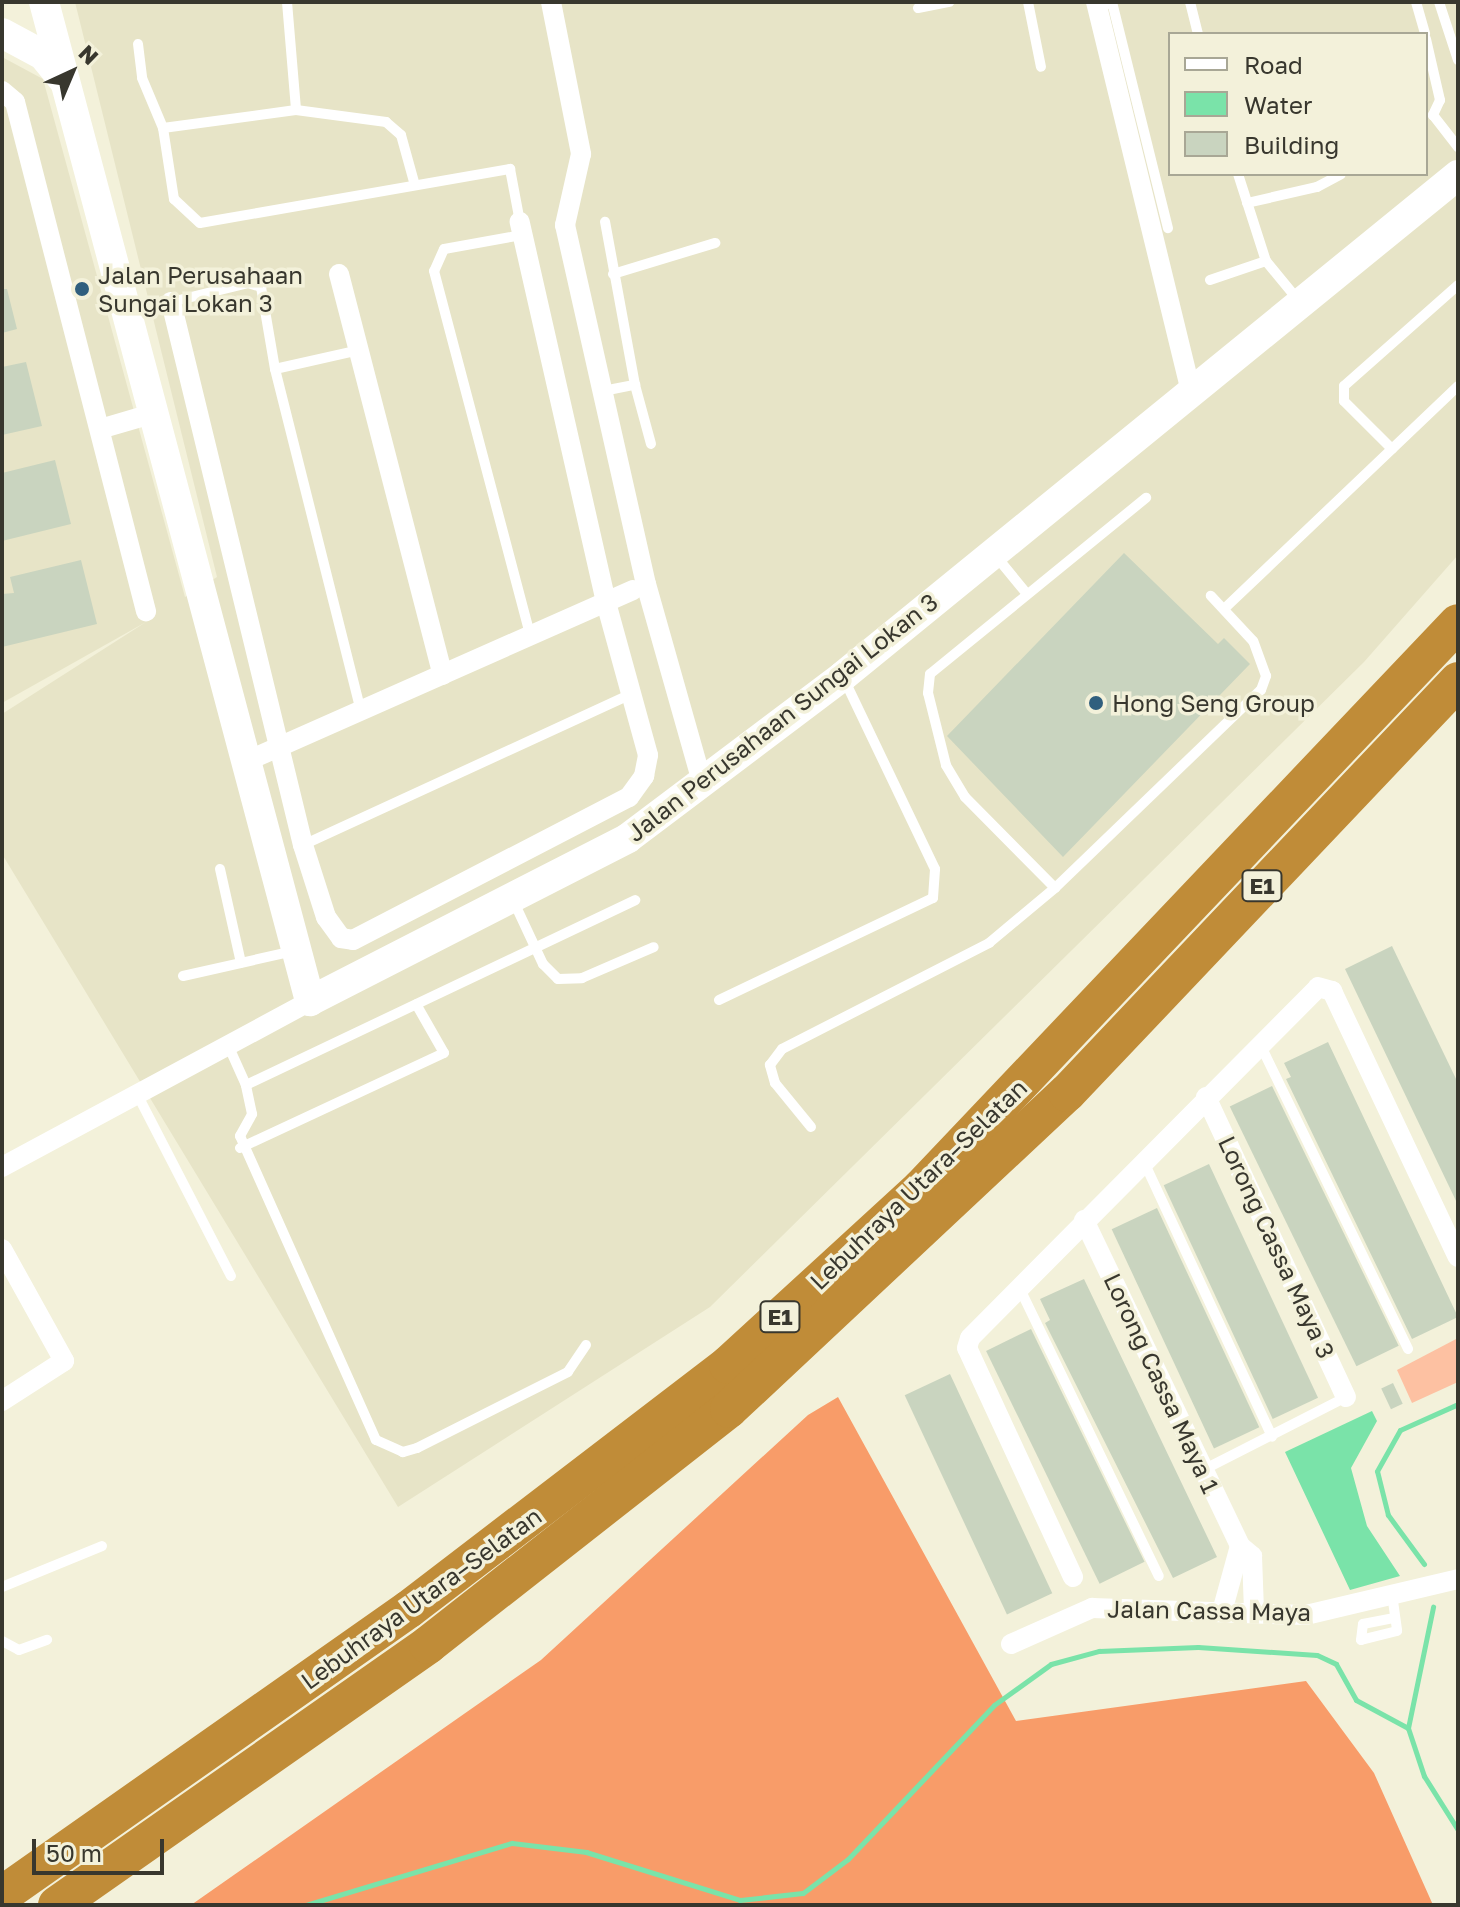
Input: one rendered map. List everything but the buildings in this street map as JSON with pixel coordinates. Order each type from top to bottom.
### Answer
[{"type":"highway","name":"Lebuhraya Utara–Selatan","points":[[2,1895],[435,1590],[728,1365],[921,1188],[1458,623]]},
{"type":"highway","name":"Lebuhraya Utara–Selatan","points":[[57,1905],[428,1645],[729,1409],[1067,1093],[1458,681]]},
{"type":"main road","points":[[44,2],[72,91],[151,414],[310,1001]]},
{"type":"main road","points":[[2,33],[43,55],[72,91]]},
{"type":"main road","name":"Jalan Perusahaan Sungai Lokan 3","points":[[310,1001],[628,838],[843,676],[992,551],[1458,175]]},
{"type":"street","points":[[551,2],[581,154],[565,225],[603,391],[639,587],[702,782]]},
{"type":"street","points":[[1096,5],[1191,391]]},
{"type":"street","points":[[2,91],[15,102],[146,611]]},
{"type":"street","points":[[171,302],[303,845],[326,917],[341,938],[353,940],[629,797],[648,755],[606,602],[521,228]]},
{"type":"street","points":[[339,274],[443,675]]},
{"type":"street","points":[[100,429],[151,414]]},
{"type":"street","points":[[247,761],[639,587]]},
{"type":"street","points":[[1073,1577],[967,1348],[970,1338],[1018,1285],[1206,1097],[1325,985],[1458,1257]]},
{"type":"street","points":[[2,1167],[135,1090],[310,1001]]},
{"type":"street","name":"Lorong Cassa Maya 3","points":[[1206,1097],[1346,1397]]},
{"type":"street","name":"Lorong Cassa Maya 1","points":[[1084,1220],[1240,1546],[1252,1556],[1254,1610]]},
{"type":"street","points":[[2,1249],[64,1361],[5,1392]]},
{"type":"street","points":[[1223,1608],[1240,1546]]},
{"type":"street","name":"Jalan Cassa Maya","points":[[1011,1644],[1092,1608],[1223,1608],[1306,1615],[1458,1579]]},
{"type":"lane","points":[[287,2],[296,110]]},
{"type":"lane","points":[[918,8],[949,2]]},
{"type":"lane","points":[[1028,2],[1041,67]]},
{"type":"lane","points":[[1096,5],[1112,2],[1168,228]]},
{"type":"lane","points":[[1190,2],[1198,32]]},
{"type":"lane","points":[[1416,2],[1424,32]]},
{"type":"lane","points":[[1439,2],[1458,60]]},
{"type":"lane","points":[[138,44],[142,78],[163,128],[174,199],[200,223],[414,182],[510,169],[521,228],[444,249],[434,271],[530,635]]},
{"type":"lane","points":[[1428,50],[1440,100],[1429,117],[1458,147]]},
{"type":"lane","points":[[163,128],[296,110],[395,127],[414,182]]},
{"type":"lane","points":[[1239,176],[1266,261],[1299,302]]},
{"type":"lane","points":[[1247,203],[1317,187],[1337,176]]},
{"type":"lane","points":[[605,222],[635,385],[651,444]]},
{"type":"lane","points":[[613,274],[715,243]]},
{"type":"lane","points":[[1210,280],[1266,261]]},
{"type":"lane","points":[[171,302],[255,282],[261,287],[275,369],[361,711]]},
{"type":"lane","points":[[1392,449],[1344,401],[1344,386],[1458,285]]},
{"type":"lane","points":[[275,369],[359,350]]},
{"type":"lane","points":[[603,391],[635,385]]},
{"type":"lane","points":[[1225,608],[1458,386]]},
{"type":"lane","points":[[1055,888],[965,797],[946,765],[928,693],[930,674],[1146,498]]},
{"type":"lane","points":[[992,551],[1027,594]]},
{"type":"lane","points":[[811,1127],[775,1083],[770,1065],[782,1049],[989,943],[1055,888],[1261,690],[1263,664],[1225,608],[1211,596]]},
{"type":"lane","points":[[719,1000],[933,898],[935,869],[843,676]]},
{"type":"lane","points":[[303,845],[631,694]]},
{"type":"lane","points":[[220,869],[241,963]]},
{"type":"lane","points":[[512,898],[543,964],[566,980],[654,947]]},
{"type":"lane","points":[[246,1085],[635,900]]},
{"type":"lane","points":[[183,976],[297,950]]},
{"type":"lane","points":[[240,1148],[444,1053],[416,1004]]},
{"type":"lane","points":[[228,1043],[246,1085],[252,1114],[240,1148],[376,1440],[403,1452],[417,1448],[568,1372],[582,1360],[586,1345]]},
{"type":"lane","points":[[1260,1044],[1408,1349]]},
{"type":"lane","points":[[135,1090],[231,1276]]},
{"type":"lane","points":[[1143,1160],[1272,1437]]},
{"type":"lane","points":[[1018,1285],[1159,1576]]},
{"type":"lane","points":[[1203,1470],[1346,1397]]},
{"type":"lane","points":[[2,1587],[102,1546]]},
{"type":"lane","points":[[1392,1594],[1394,1618]]},
{"type":"lane","points":[[2,1641],[19,1650],[47,1640]]},
{"type":"shaded area","points":[[75,2],[1458,2],[1458,555],[1364,662],[710,1307],[398,1507],[2,854],[2,714],[146,622],[2,703],[2,57],[43,79],[185,597],[217,577]]},
{"type":"shaded area","points":[[1458,1338],[1458,1382],[1412,1403],[1397,1370]]},
{"type":"shaded area","points":[[838,1397],[1016,1721],[1306,1681],[1374,1773],[1433,1905],[191,1905],[541,1660],[808,1415]]},
{"type":"water","points":[[1372,1411],[1377,1421],[1351,1468],[1367,1526],[1400,1576],[1350,1590],[1285,1452]]},
{"type":"waterway","points":[[1424,1564],[1388,1515],[1377,1471],[1400,1430],[1458,1404]]},
{"type":"waterway","points":[[1408,1728],[1433,1607]]},
{"type":"waterway","points":[[306,1905],[512,1843],[586,1852],[740,1900],[803,1893],[848,1859],[994,1705],[1051,1664],[1099,1651],[1198,1647],[1317,1655],[1336,1664],[1356,1700],[1408,1728],[1424,1776],[1458,1830]]},
{"type":"place","name":"Jalan Perusahaan Sungai Lokan 3","points":[[82,289]]},
{"type":"place","name":"Hong Seng Group","points":[[1096,703]]}]
